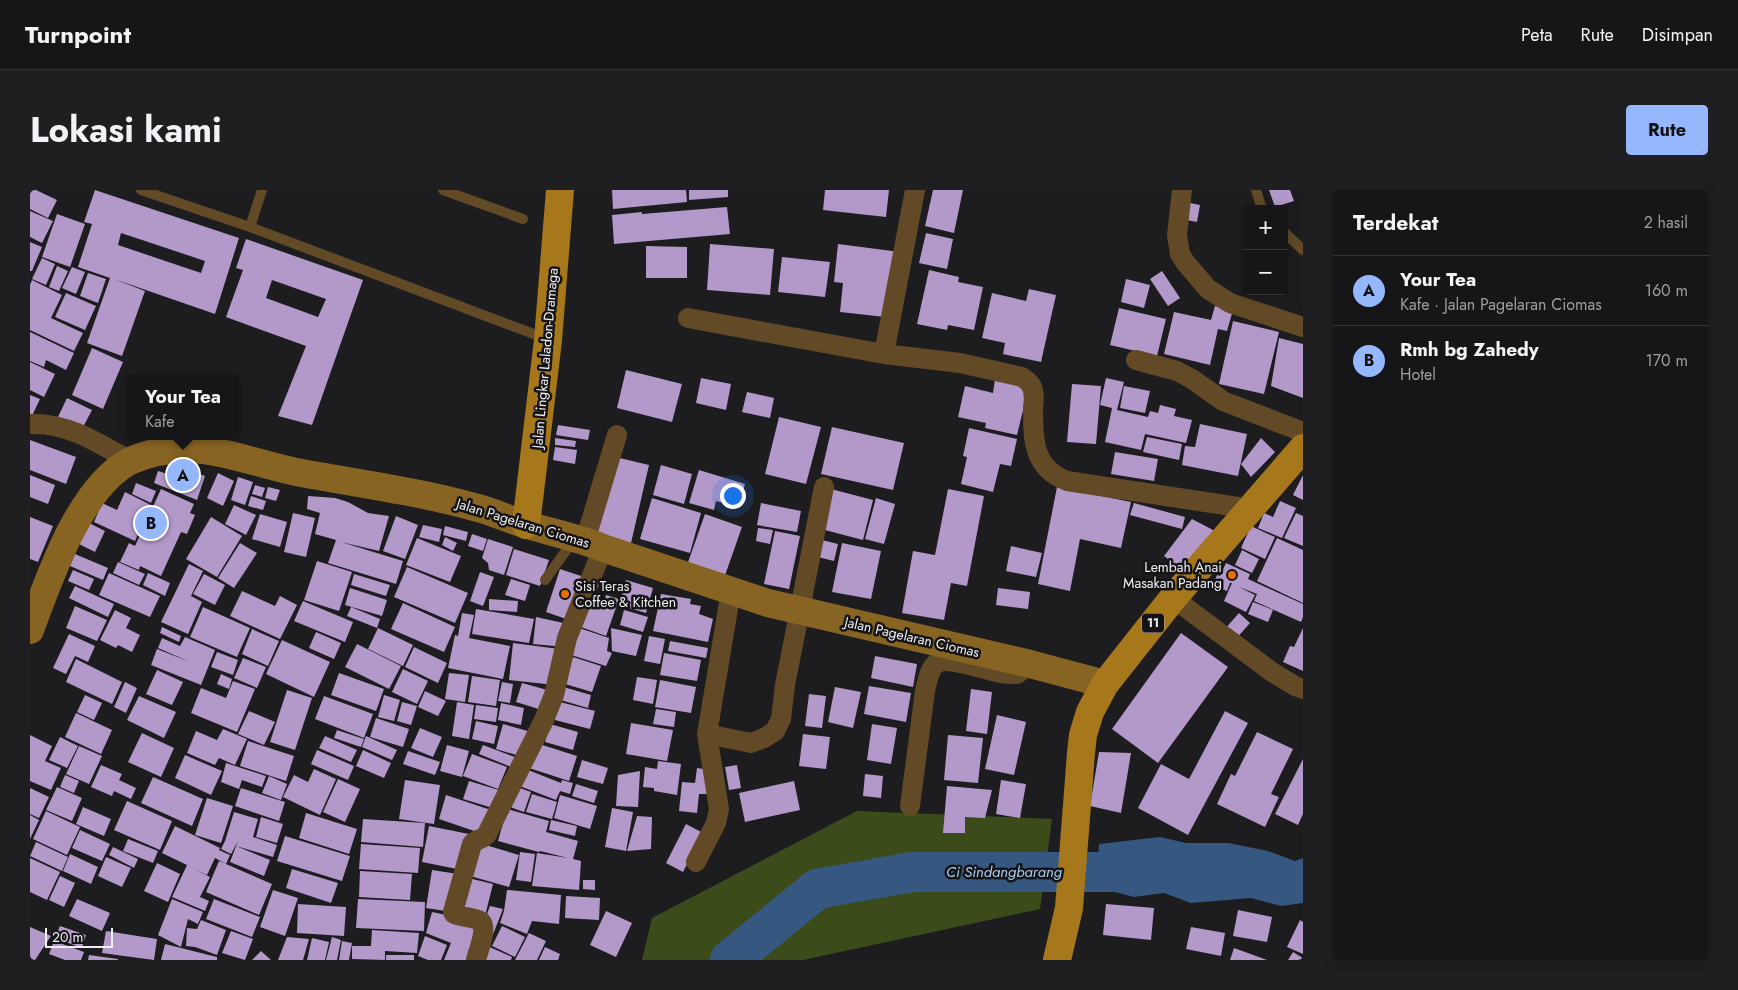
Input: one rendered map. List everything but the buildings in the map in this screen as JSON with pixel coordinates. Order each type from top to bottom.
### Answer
[{"type":"main road","name":"Jalan Lingkar Laladon-Dramaga","points":[[526,525],[548,340],[560,190]]},
{"type":"main road","name":"11","points":[[1057,960],[1069,908],[1083,734],[1090,712],[1105,684],[1173,598],[1303,448]]},
{"type":"main road","name":"Jalan Pagelaran Ciomas","points":[[30,630],[37,588],[62,551],[89,500],[102,484],[130,462],[149,454],[190,449],[223,454],[300,472],[436,497],[477,507],[526,525],[588,542],[731,591],[800,611],[1030,664],[1105,684]]},
{"type":"street","points":[[884,354],[915,190]]},
{"type":"street","points":[[1182,190],[1177,235],[1180,254],[1208,289],[1230,303],[1303,327]]},
{"type":"street","points":[[688,318],[884,354],[960,363],[1022,377],[1031,384],[1034,393],[1033,431],[1038,456],[1045,468],[1057,477],[1067,481],[1251,509]]},
{"type":"street","points":[[1136,360],[1178,370],[1222,401],[1303,432]]},
{"type":"street","points":[[30,424],[70,431],[88,438],[130,462]]},
{"type":"street","points":[[476,960],[484,924],[480,920],[461,917],[453,912],[464,869],[472,844],[487,834],[544,720],[554,695],[588,542],[617,434]]},
{"type":"street","points":[[707,734],[751,743],[775,731],[781,719],[785,685],[824,487]]},
{"type":"street","points":[[696,862],[716,823],[719,810],[707,734],[731,591]]},
{"type":"street","points":[[1173,598],[1272,672],[1303,689]]},
{"type":"street","points":[[910,806],[924,691],[934,665],[939,662],[952,662],[1002,673],[1017,674],[1030,664]]},
{"type":"lane","points":[[141,190],[250,227],[548,340]]},
{"type":"lane","points":[[250,227],[262,190]]},
{"type":"lane","points":[[443,190],[523,219]]},
{"type":"lane","points":[[1256,190],[1261,205]]},
{"type":"lane","points":[[1288,236],[1303,250]]},
{"type":"lane","points":[[545,580],[588,542]]},
{"type":"green space","points":[[857,811],[1052,819],[1040,909],[803,960],[642,960],[652,918]]},
{"type":"water","points":[[1160,837],[1186,843],[1228,843],[1268,851],[1295,861],[1303,858],[1303,903],[1281,906],[1251,898],[1191,903],[1164,893],[1134,897],[1096,887],[1099,844]]},
{"type":"waterway","name":"Ci Sindangbarang","points":[[730,960],[817,889],[912,872],[1152,872]]},
{"type":"place","name":"Your Tea","points":[[183,475]]},
{"type":"place","name":"Rmh bg Zahedy","points":[[151,523]]},
{"type":"place","name":"Lembah Anai Masakan Padang","points":[[1232,575]]},
{"type":"place","name":"Sisi Teras Coffee & Kitchen","points":[[565,594]]}]
